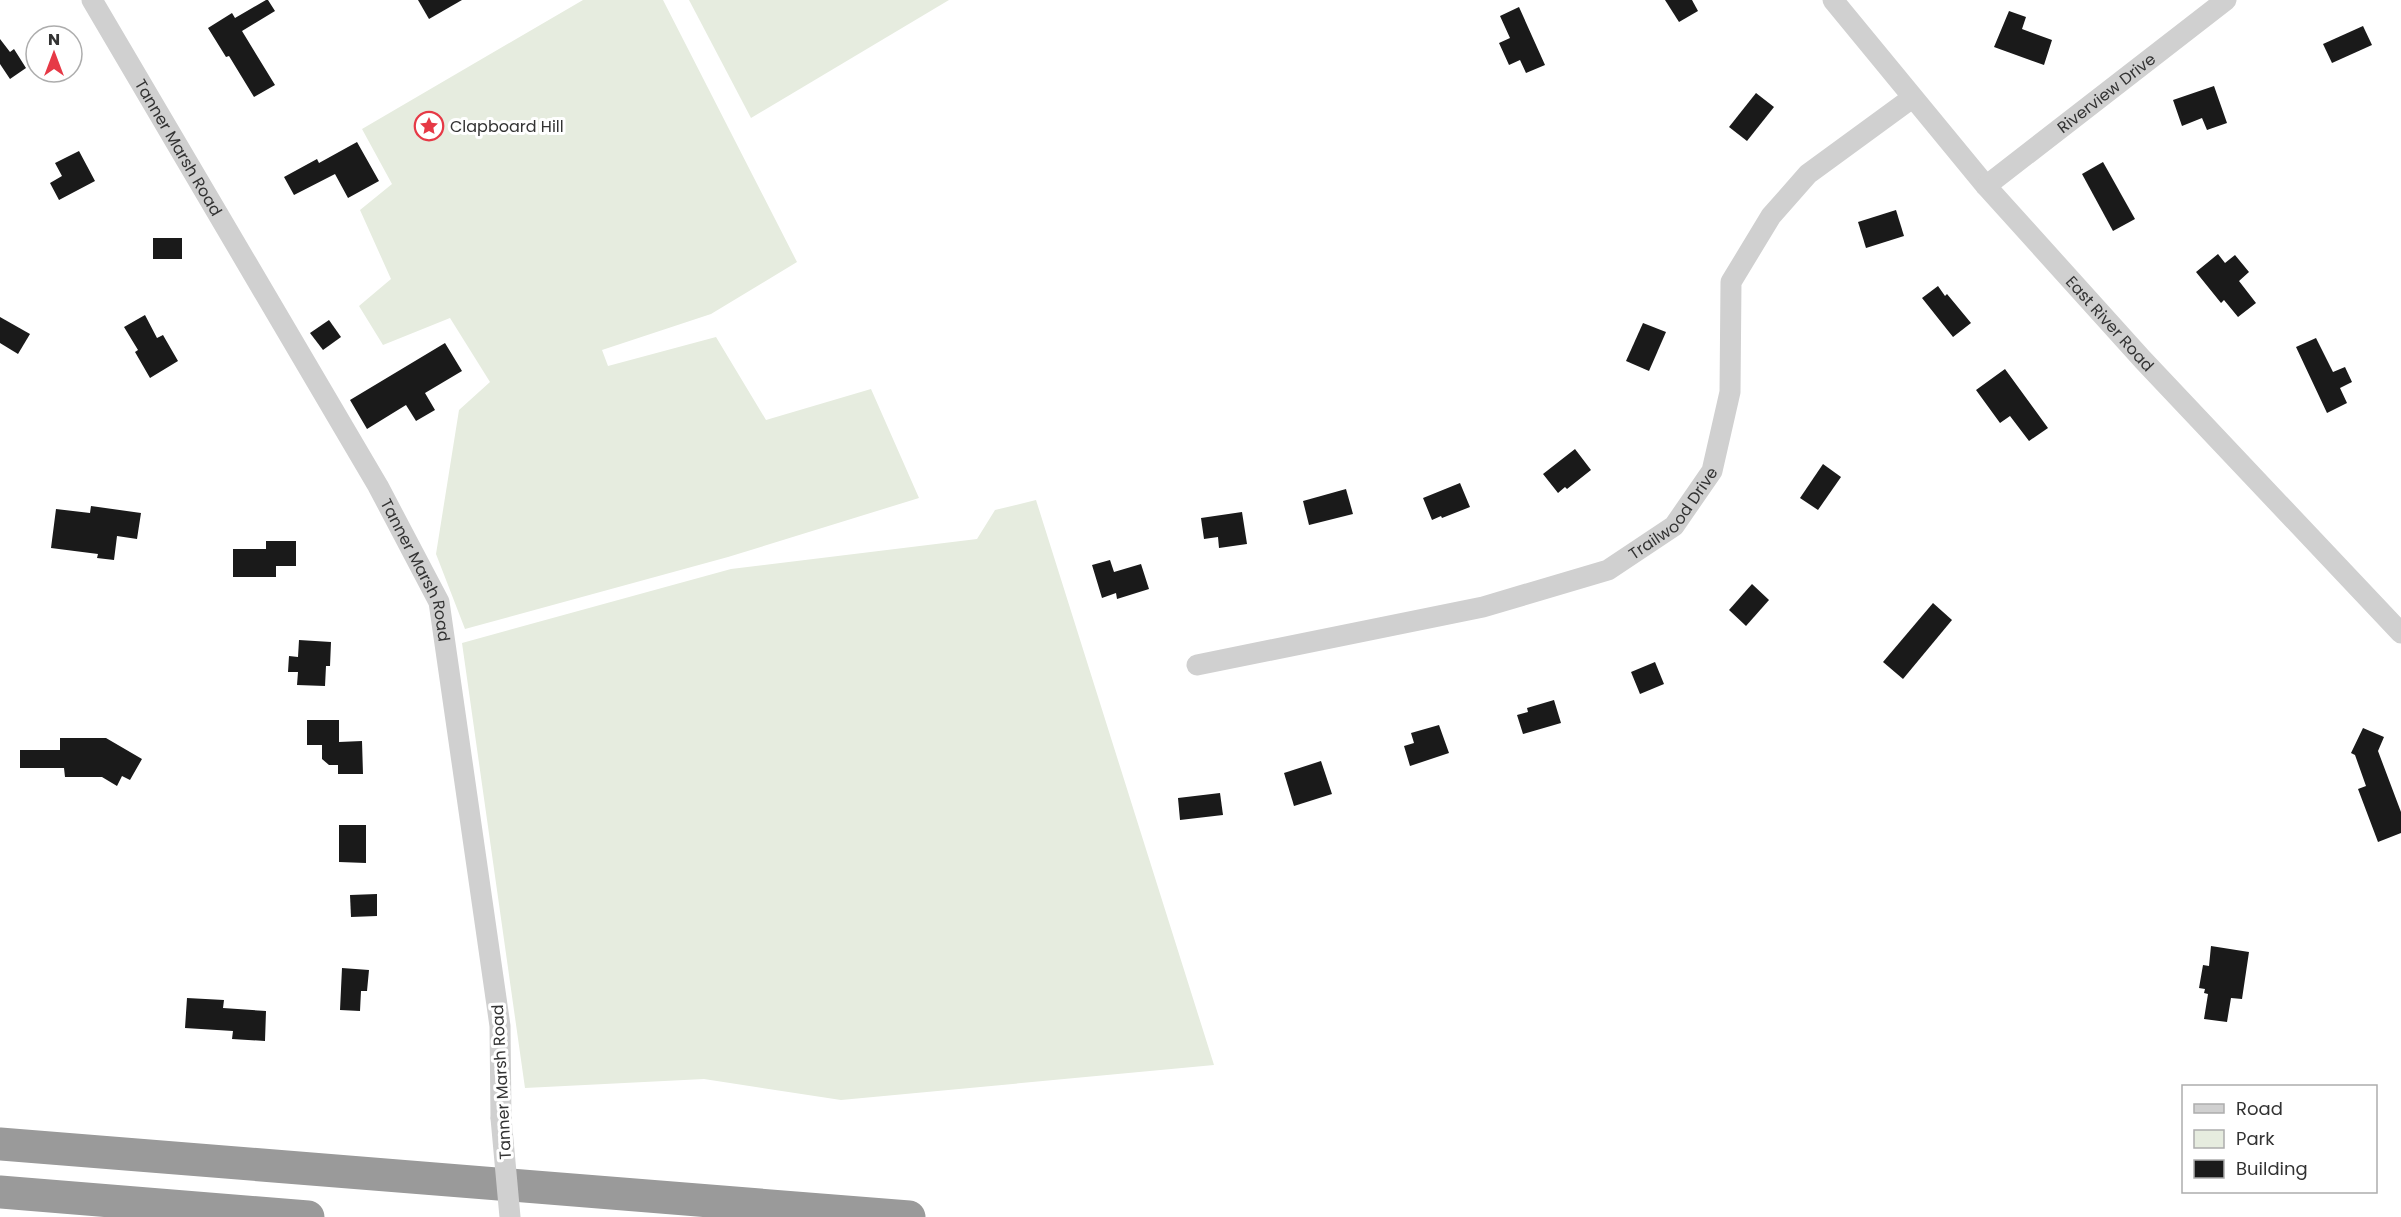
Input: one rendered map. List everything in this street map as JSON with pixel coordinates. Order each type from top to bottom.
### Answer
[{"type":"highway","points":[[0,1144],[909,1217]]},
{"type":"highway","points":[[0,1192],[308,1217]]},
{"type":"highway","points":[[0,1212],[133,1217]]},
{"type":"street","name":"Tanner Marsh Road","points":[[92,0],[378,486],[439,602],[500,1026],[501,1118],[510,1217]]},
{"type":"street","name":"East River Road","points":[[1833,0],[1986,186],[2143,360],[2401,633]]},
{"type":"street","name":"Riverview Drive","points":[[1986,186],[2226,0]]},
{"type":"street","name":"Trailwood Drive","points":[[1197,665],[1483,607],[1608,570],[1674,526],[1712,471],[1730,392],[1731,282],[1771,216],[1808,174],[1912,98]]},
{"type":"green space","points":[[583,0],[663,0],[797,262],[711,314],[602,350],[608,366],[716,337],[766,420],[871,389],[919,498],[728,557],[465,629],[436,554],[459,410],[490,382],[450,318],[383,345],[359,306],[391,279],[360,210],[392,184],[362,129]]},
{"type":"green space","points":[[689,0],[949,0],[751,118]]},
{"type":"green space","points":[[1036,500],[1214,1065],[841,1100],[704,1079],[525,1088],[462,643],[731,569],[977,539],[995,510]]},
{"type":"building","points":[[266,0],[275,11],[242,31],[275,85],[254,97],[229,56],[226,57],[208,28],[232,13],[235,18]]},
{"type":"building","points":[[418,0],[462,0],[429,19]]},
{"type":"building","points":[[1665,0],[1692,0],[1698,11],[1679,22]]},
{"type":"building","points":[[1519,7],[1545,65],[1526,73],[1520,60],[1509,65],[1499,43],[1510,38],[1500,16]]},
{"type":"building","points":[[2009,11],[2026,17],[2022,29],[2052,40],[2044,65],[1994,47]]},
{"type":"building","points":[[2363,26],[2372,45],[2332,63],[2323,44]]},
{"type":"building","points":[[0,39],[10,52],[14,49],[24,65],[24,69],[10,79],[0,64]]},
{"type":"building","points":[[2214,86],[2227,123],[2207,130],[2202,118],[2182,126],[2173,100]]},
{"type":"building","points":[[1756,93],[1774,107],[1747,141],[1729,127]]},
{"type":"building","points":[[357,142],[379,181],[348,198],[335,174],[294,195],[284,177],[317,159],[319,163]]},
{"type":"building","points":[[79,151],[95,181],[59,200],[50,183],[62,176],[55,163]]},
{"type":"building","points":[[2103,162],[2135,219],[2113,231],[2082,174]]},
{"type":"building","points":[[1896,210],[1904,236],[1866,248],[1858,222]]},
{"type":"building","points":[[153,238],[182,238],[182,259],[153,259]]},
{"type":"building","points":[[2218,254],[2225,263],[2235,255],[2249,272],[2239,281],[2256,303],[2238,317],[2224,300],[2221,303],[2196,272]]},
{"type":"building","points":[[1938,286],[1971,323],[1953,337],[1922,298]]},
{"type":"building","points":[[145,315],[157,338],[163,335],[178,361],[150,378],[135,352],[138,350],[124,327]]},
{"type":"building","points":[[0,317],[30,334],[18,354],[0,343]]},
{"type":"building","points":[[329,320],[341,337],[323,350],[310,333]]},
{"type":"building","points":[[1643,323],[1666,332],[1649,371],[1626,361]]},
{"type":"building","points":[[2316,338],[2333,372],[2345,367],[2352,382],[2340,388],[2347,403],[2327,413],[2296,347]]},
{"type":"building","points":[[445,343],[462,371],[425,393],[435,410],[416,421],[406,405],[367,429],[350,400]]},
{"type":"building","points":[[2005,369],[2048,428],[2029,441],[2010,416],[2000,423],[1976,390]]},
{"type":"building","points":[[1575,449],[1591,470],[1567,489],[1565,487],[1558,493],[1543,474]]},
{"type":"building","points":[[1823,464],[1841,477],[1818,510],[1800,498]]},
{"type":"building","points":[[1460,483],[1470,507],[1432,520],[1423,498]]},
{"type":"building","points":[[1346,489],[1353,514],[1309,525],[1303,501]]},
{"type":"building","points":[[91,506],[141,513],[137,539],[117,536],[114,560],[97,558],[98,554],[51,548],[56,509],[90,513]]},
{"type":"building","points":[[1242,512],[1247,544],[1219,548],[1218,537],[1204,539],[1201,518]]},
{"type":"building","points":[[266,541],[296,541],[296,566],[276,566],[276,577],[233,577],[233,549],[266,549]]},
{"type":"building","points":[[1110,560],[1114,572],[1141,564],[1149,589],[1117,599],[1116,593],[1102,598],[1092,565]]},
{"type":"building","points":[[1752,584],[1769,600],[1746,626],[1729,610]]},
{"type":"building","points":[[1933,603],[1952,620],[1903,679],[1883,662]]},
{"type":"building","points":[[299,640],[331,642],[330,666],[326,666],[325,686],[297,685],[298,672],[288,672],[289,656],[298,657]]},
{"type":"building","points":[[1655,662],[1664,684],[1640,694],[1631,672]]},
{"type":"building","points":[[1554,700],[1561,723],[1523,734],[1517,715],[1528,712],[1527,708]]},
{"type":"building","points":[[307,720],[339,720],[339,742],[362,741],[363,774],[338,774],[338,765],[329,765],[322,759],[322,745],[307,745]]},
{"type":"building","points":[[1439,725],[1449,753],[1410,766],[1404,746],[1414,743],[1411,733]]},
{"type":"building","points":[[2363,728],[2384,737],[2378,751],[2401,812],[2401,833],[2378,842],[2358,789],[2366,786],[2355,755],[2351,753]]},
{"type":"building","points":[[60,738],[106,738],[142,759],[130,780],[122,776],[117,786],[102,777],[65,777],[64,768],[20,768],[20,750],[60,750]]},
{"type":"building","points":[[1321,761],[1332,794],[1294,806],[1284,773]]},
{"type":"building","points":[[1220,793],[1223,815],[1180,820],[1178,798]]},
{"type":"building","points":[[339,825],[366,825],[366,863],[339,862]]},
{"type":"building","points":[[377,894],[377,916],[351,917],[350,895]]},
{"type":"building","points":[[2211,946],[2249,952],[2242,999],[2231,998],[2227,1022],[2204,1019],[2208,994],[2204,993],[2205,989],[2199,988],[2203,965],[2209,966]]},
{"type":"building","points":[[342,968],[369,970],[367,991],[361,991],[360,1011],[340,1010]]},
{"type":"building","points":[[187,998],[224,1000],[223,1008],[266,1011],[265,1041],[232,1039],[233,1031],[185,1028]]},
{"type":"place","name":"Clapboard Hill","points":[[429,126]]}]
